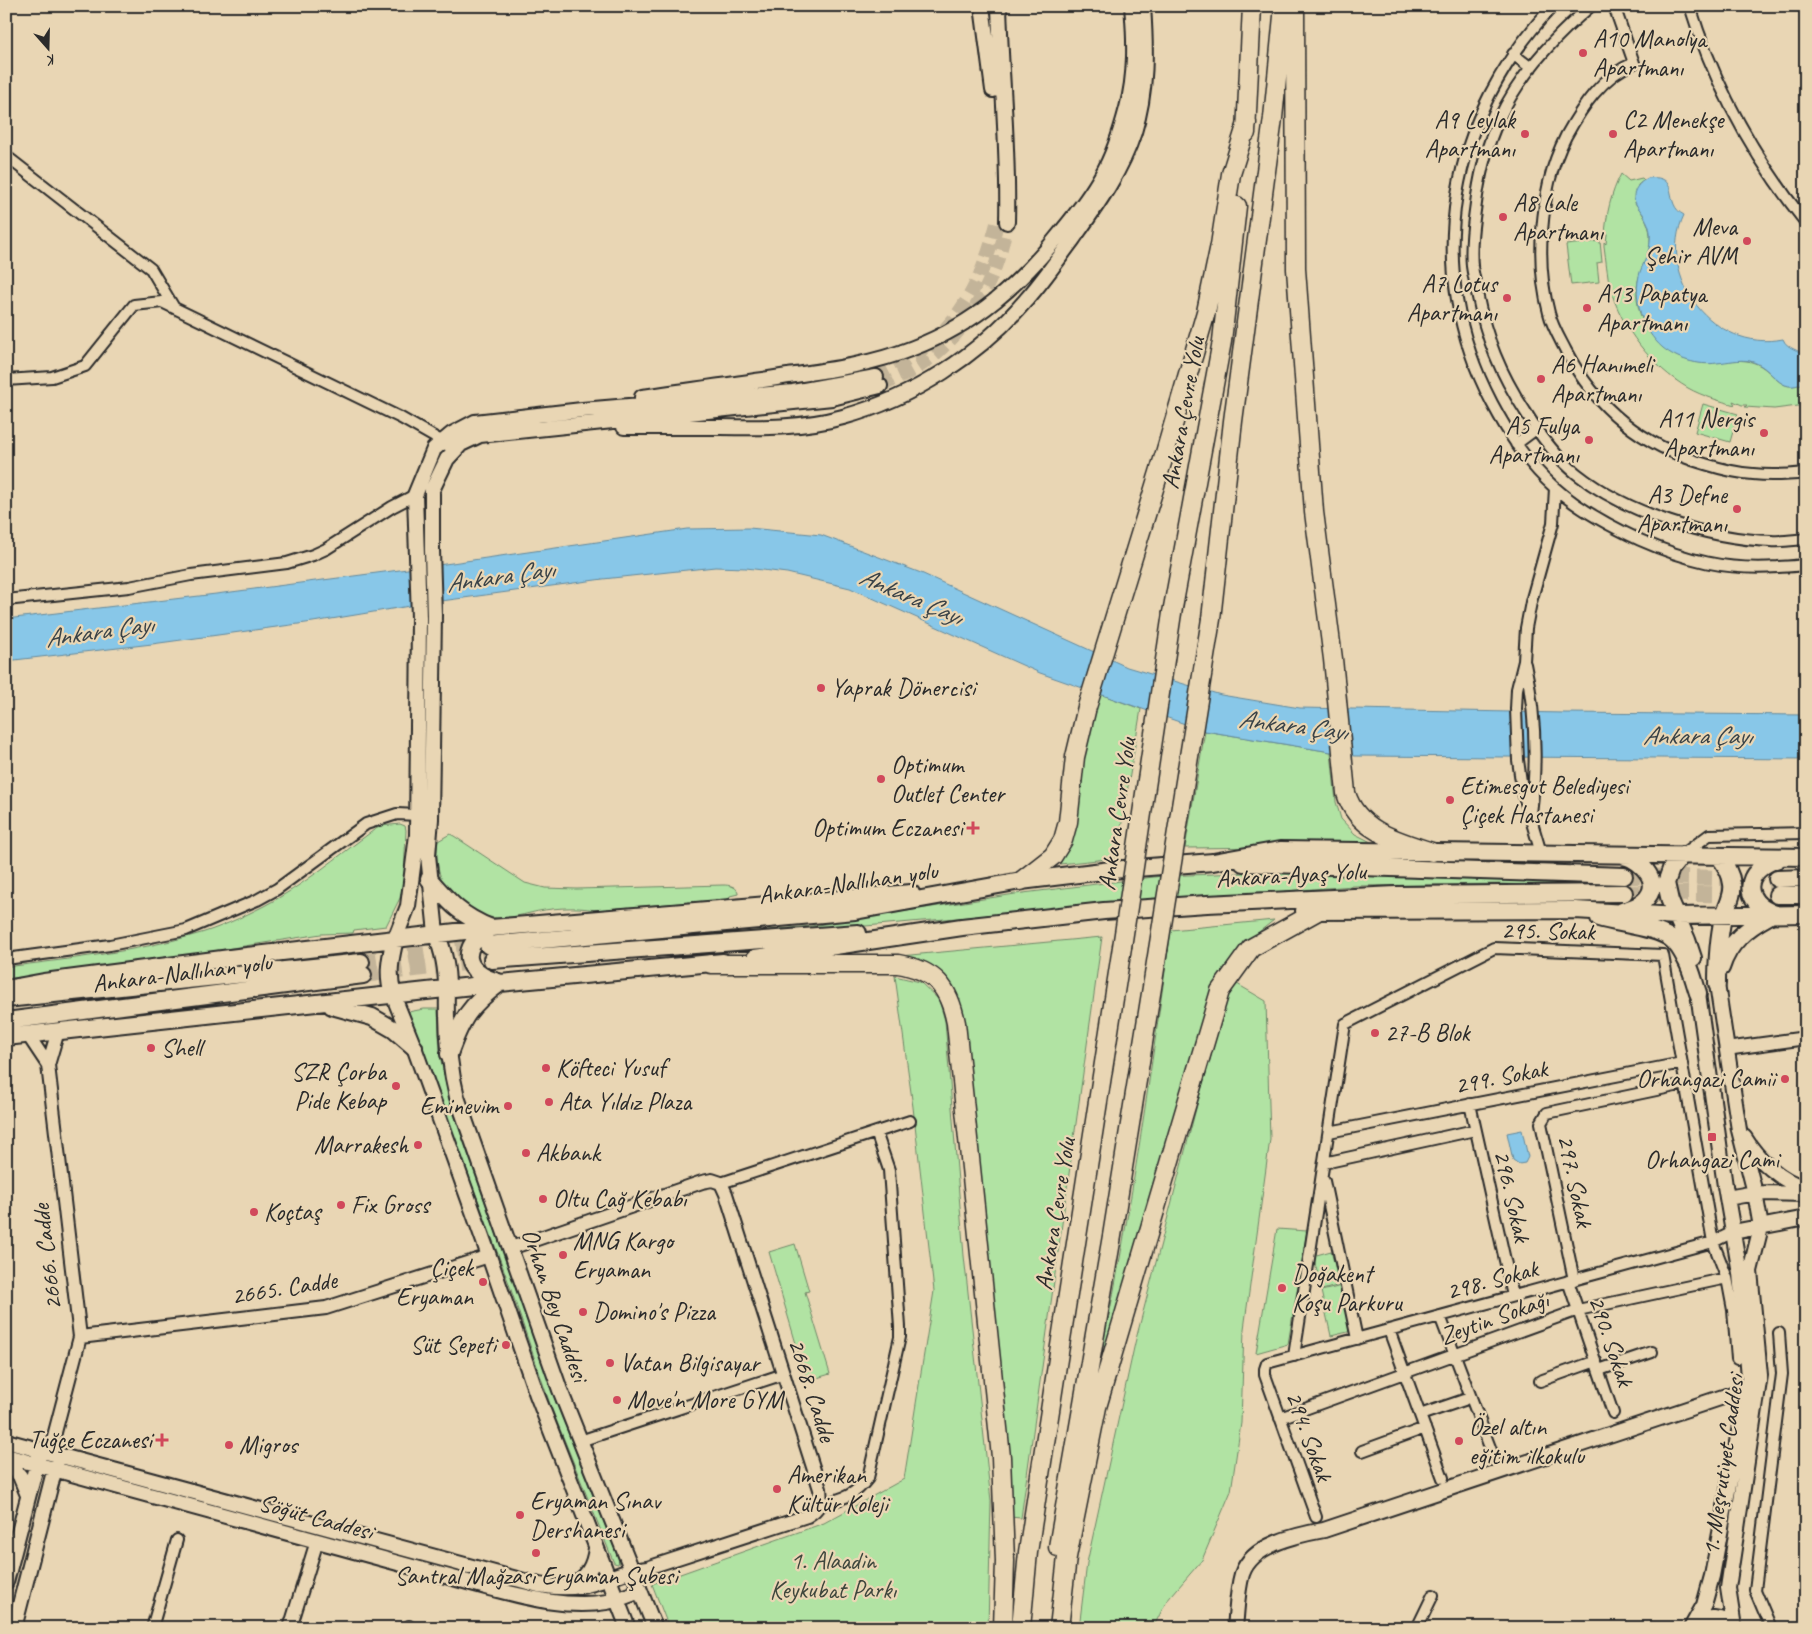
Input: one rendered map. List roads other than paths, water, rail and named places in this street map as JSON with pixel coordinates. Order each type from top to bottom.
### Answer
[{"type":"highway","name":"Ankara Çevre Yolu","points":[[1021,1628],[1028,1552],[1172,613],[1222,342],[1247,123],[1252,6]]},
{"type":"highway","name":"Ankara Çevre Yolu","points":[[1052,1628],[1058,1539],[1112,1236],[1210,619],[1233,421],[1273,118],[1284,6]]},
{"type":"highway","points":[[1295,6],[1296,269],[1314,512],[1333,658],[1346,793],[1350,805],[1365,824],[1398,841],[1432,852]]},
{"type":"highway","points":[[1020,882],[1053,856],[1063,840],[1068,822],[1075,757],[1087,706],[1165,453],[1206,312],[1220,245],[1231,174],[1247,123]]},
{"type":"highway","points":[[1213,862],[1280,850],[1806,857]]},
{"type":"highway","points":[[1618,913],[1635,908],[1645,901],[1651,888],[1648,871],[1634,859],[1619,854]]},
{"type":"highway","points":[[1682,855],[1671,869],[1666,883],[1670,901],[1687,940],[1693,960],[1698,993]]},
{"type":"highway","points":[[1717,984],[1716,957],[1724,916],[1730,902],[1733,886],[1729,871],[1719,856]]},
{"type":"highway","points":[[1774,915],[1758,905],[1752,896],[1750,886],[1752,877],[1759,868],[1768,862],[1783,858]]},
{"type":"highway","name":"Ankara-Nallıhan yolu","points":[[962,927],[490,953],[855,912],[1020,882],[1111,870],[1213,862]]},
{"type":"highway","name":"Ankara-Ayaş Yolu","points":[[1213,862],[1624,876]]},
{"type":"highway","points":[[1806,878],[1777,887],[1806,895]]},
{"type":"highway","points":[[429,879],[457,909],[491,928]]},
{"type":"highway","points":[[6,988],[238,957],[491,928],[876,894],[973,890]]},
{"type":"highway","name":"Ankara-Ayaş Yolu","points":[[962,927],[1104,912],[1207,904],[1396,894],[1624,893]]},
{"type":"highway","points":[[1207,904],[1316,912],[1575,910],[1677,916],[1806,914]]},
{"type":"highway","points":[[1575,910],[1613,923],[1658,932],[1670,938],[1687,961],[1698,993]]},
{"type":"highway","points":[[1059,1628],[1067,1557],[1097,1407],[1220,991],[1251,948],[1316,912]]},
{"type":"highway","points":[[1717,984],[1722,964],[1738,937],[1754,924],[1774,915]]},
{"type":"highway","points":[[6,1037],[500,983],[711,964],[962,927]]},
{"type":"highway","points":[[491,928],[473,941],[469,949],[469,959],[478,974],[500,983]]},
{"type":"highway","points":[[436,934],[446,962],[447,989]]},
{"type":"highway","points":[[394,995],[390,984],[390,962],[395,939]]},
{"type":"highway","points":[[711,964],[898,964],[912,966],[924,971],[934,977],[947,992],[956,1023],[1001,1457],[1005,1561],[1004,1628]]},
{"type":"highway","name":"Ankara-Nallıhan yolu","points":[[6,999],[362,968],[6,1021]]},
{"type":"highway","points":[[448,1054],[465,1014],[473,1004],[500,983]]},
{"type":"highway","points":[[317,1003],[372,1017],[414,1046]]},
{"type":"main road","points":[[982,6],[993,83],[1003,221],[1008,176],[1001,73],[1000,6]]},
{"type":"main road","points":[[436,934],[428,855],[431,819],[434,615],[432,490],[448,459],[461,444],[480,435],[557,420],[635,398],[780,378],[874,361],[930,341],[983,310],[1020,280],[1046,252],[1086,200],[1109,161],[1119,134],[1130,92],[1135,48],[1132,6]]},
{"type":"main road","points":[[557,420],[768,428],[808,425],[844,417],[889,400],[941,373],[964,358],[988,339],[1026,300],[1102,198],[1121,164],[1134,131],[1143,90],[1146,52],[1143,6]]},
{"type":"main road","points":[[395,939],[408,906],[417,835],[419,618],[415,495],[434,449],[452,434],[475,422],[557,420],[832,398],[878,382]]},
{"type":"main road","points":[[417,815],[431,819]]},
{"type":"main road","name":"1. Meşrutiyet Caddesi","points":[[1717,984],[1739,1130],[1755,1193],[1760,1226],[1750,1271],[1760,1375],[1728,1588],[1734,1627]]},
{"type":"main road","name":"Orhan Bey Caddesi","points":[[447,989],[448,1054],[457,1097],[560,1390],[655,1628]]},
{"type":"main road","name":"1. Meşrutiyet Caddesi","points":[[1691,1628],[1704,1605],[1712,1576],[1748,1384],[1740,1272],[1732,1232],[1698,993]]},
{"type":"main road","name":"Orhan Bey Caddesi","points":[[394,995],[414,1046],[537,1395],[628,1628]]},
{"type":"main road","points":[[1739,1130],[1753,1152],[1766,1164],[1780,1176],[1806,1188]]},
{"type":"main road","points":[[1727,1198],[1755,1193],[1806,1194]]},
{"type":"main road","points":[[1732,1232],[1806,1218]]},
{"type":"main road","points":[[1235,1628],[1242,1572],[1248,1562],[1262,1549],[1309,1533],[1324,1530],[1748,1384]]},
{"type":"main road","name":"Söğüt Caddesi","points":[[6,1441],[518,1580],[556,1588],[581,1587],[632,1570]]},
{"type":"main road","points":[[6,1582],[40,1450]]},
{"type":"main road","points":[[14,1628],[58,1455]]},
{"type":"main road","points":[[6,1458],[20,1476],[28,1495]]},
{"type":"main road","name":"Söğüt Caddesi","points":[[6,1458],[36,1464],[543,1601],[587,1604],[608,1602],[640,1591]]},
{"type":"main road","points":[[567,1589],[586,1575],[595,1558],[596,1547]]},
{"type":"main road","points":[[1691,1628],[1698,1621],[1716,1617],[1734,1627]]},
{"type":"street","points":[[1552,6],[1513,54],[1486,100],[1468,147],[1454,211],[1454,273],[1467,339],[1483,385],[1516,444],[1533,466],[1555,488],[1575,504],[1632,536],[1663,550],[1718,566],[1752,569],[1806,564]]},
{"type":"street","points":[[1591,6],[1540,55],[1498,121],[1485,154],[1475,208],[1472,266],[1487,337],[1511,389],[1536,429],[1576,473],[1600,490],[1630,506],[1668,521],[1710,532],[1771,542],[1806,538]]},
{"type":"street","points":[[1614,6],[1634,63],[1626,66],[1595,91],[1568,134],[1558,153],[1550,175],[1543,219],[1541,252],[1549,314],[1576,370],[1590,390],[1617,417],[1650,442],[1672,452],[1724,470],[1752,474],[1780,475],[1806,473]]},
{"type":"street","points":[[1690,6],[1708,57],[1732,110],[1762,162],[1806,223]]},
{"type":"street","points":[[1513,54],[1531,68]]},
{"type":"street","points":[[6,156],[151,269],[173,307]]},
{"type":"street","points":[[6,380],[52,377],[85,366],[134,305],[162,302],[400,418],[443,442],[455,451]]},
{"type":"street","points":[[1516,444],[1536,429]]},
{"type":"street","points":[[1541,853],[1522,788],[1518,760],[1516,709],[1517,689],[1524,661],[1526,628],[1531,602],[1553,523],[1555,488]]},
{"type":"street","points":[[6,600],[130,587],[191,575],[287,563],[313,556],[383,512],[415,495]]},
{"type":"street","points":[[1524,661],[1531,690],[1536,759],[1530,817]]},
{"type":"street","points":[[6,959],[110,945],[186,930],[257,900],[277,889],[366,824],[397,814],[417,815]]},
{"type":"street","points":[[1682,855],[1709,835],[1806,833]]},
{"type":"street","points":[[1716,835],[1719,856]]},
{"type":"street","name":"295. Sokak","points":[[1294,1356],[1345,1024],[1494,948],[1663,955],[1713,1242],[1727,1278],[1733,1310],[1737,1359]]},
{"type":"street","name":"2666. Cadde","points":[[53,1440],[80,1337],[48,1065],[58,1031]]},
{"type":"street","name":"2666. Cadde","points":[[28,1035],[48,1065]]},
{"type":"street","points":[[1726,1050],[1806,1038]]},
{"type":"street","name":"299. Sokak","points":[[1329,1132],[1682,1063]]},
{"type":"street","name":"297. Sokak","points":[[1571,1281],[1541,1123],[1543,1118],[1547,1113],[1685,1084]]},
{"type":"street","name":"296. Sokak","points":[[1470,1104],[1513,1296]]},
{"type":"street","points":[[511,1248],[702,1182],[712,1180],[721,1183],[910,1121]]},
{"type":"street","points":[[1356,1339],[1323,1168],[1476,1130]]},
{"type":"street","points":[[632,1570],[647,1568],[807,1516],[820,1505],[848,1497],[860,1490],[868,1478],[900,1337],[890,1176],[876,1132]]},
{"type":"street","name":"2668. Cadde","points":[[721,1183],[820,1490],[820,1505]]},
{"type":"street","name":"298. Sokak","points":[[1265,1369],[1267,1363],[1713,1242],[1732,1232]]},
{"type":"street","name":"2665. Cadde","points":[[80,1337],[326,1308],[489,1256]]},
{"type":"street","name":"Zeytin Sokağı","points":[[1280,1418],[1578,1310],[1727,1278]]},
{"type":"street","name":"290. Sokak","points":[[1571,1281],[1578,1310],[1613,1413]]},
{"type":"street","points":[[1440,1316],[1494,1458]]},
{"type":"street","points":[[1390,1330],[1443,1478]]},
{"type":"street","points":[[1771,1628],[1754,1590],[1782,1374],[1779,1333]]},
{"type":"street","points":[[1540,1381],[1652,1352]]},
{"type":"street","name":"294. Sokak","points":[[1265,1369],[1280,1418],[1316,1518]]},
{"type":"street","points":[[580,1441],[784,1374]]},
{"type":"street","points":[[1420,1415],[1464,1400]]},
{"type":"street","points":[[1362,1451],[1425,1428]]},
{"type":"street","points":[[40,1450],[53,1440],[58,1455]]},
{"type":"street","points":[[152,1628],[177,1540]]},
{"type":"street","points":[[290,1628],[317,1541]]},
{"type":"street","points":[[1418,1628],[1433,1595]]},
{"type":"water","points":[[1648,178],[1658,178],[1669,185],[1674,204],[1684,215],[1677,239],[1678,263],[1684,285],[1697,306],[1714,322],[1734,334],[1758,340],[1783,339],[1787,345],[1806,356],[1805,382],[1796,386],[1782,384],[1765,369],[1750,361],[1738,360],[1710,364],[1688,361],[1663,348],[1649,332],[1644,323],[1637,293],[1640,272],[1649,249],[1650,234],[1643,214],[1634,198],[1635,191],[1639,185]]},
{"type":"water","name":"Ankara Çayı","points":[[749,528],[821,535],[921,573],[1127,667],[1221,695],[1300,708],[1806,715],[1806,759],[1355,756],[1205,731],[1040,673],[850,588],[787,573],[746,568],[715,567],[603,579],[434,602],[313,622],[152,644],[6,661],[6,619],[438,565],[687,529]]},
{"type":"water","points":[[1522,1130],[1528,1157],[1525,1163],[1519,1164],[1513,1160],[1507,1133]]},
{"type":"tunnel","points":[[876,377],[924,348],[957,315],[981,273],[998,220]]},
{"type":"tunnel","points":[[880,386],[921,365],[954,336],[979,302],[988,284],[996,264],[1007,222]]},
{"type":"tunnel","points":[[1624,876],[1777,879]]},
{"type":"tunnel","points":[[1624,893],[1777,895]]},
{"type":"tunnel","points":[[361,962],[484,946]]},
{"type":"tunnel","points":[[363,975],[492,960]]},
{"type":"place","name":"A10 Manolya Apartmanı","points":[[1583,53]]},
{"type":"place","name":"A9 Leylak Apartmanı","points":[[1525,134]]},
{"type":"place","name":"C2 Menekşe Apartmanı","points":[[1613,134]]},
{"type":"place","name":"A8 Lale Apartmanı","points":[[1503,217]]},
{"type":"place","name":"Meva Şehir AVM","points":[[1747,241]]},
{"type":"place","name":"A7 Lotus Apartmanı","points":[[1507,298]]},
{"type":"place","name":"A13 Papatya Apartmanı","points":[[1587,308]]},
{"type":"place","name":"A6 Hanımeli Apartmanı","points":[[1541,379]]},
{"type":"place","name":"A11 Nergis Apartmanı","points":[[1764,433]]},
{"type":"place","name":"A5 Fulya Apartmanı","points":[[1589,440]]},
{"type":"place","name":"A3 Defne Apartmanı","points":[[1737,509]]},
{"type":"place","name":"Yaprak Dönercisi","points":[[821,688]]},
{"type":"place","name":"Optimum Outlet Center","points":[[881,779]]},
{"type":"place","name":"Etimesgut Belediyesi Çiçek Hastanesi","points":[[1450,800]]},
{"type":"place","name":"Optimum Eczanesi","points":[[973,828]]},
{"type":"place","name":"27-B Blok","points":[[1375,1033]]},
{"type":"place","name":"Shell","points":[[151,1048]]},
{"type":"place","name":"Köfteci Yusuf","points":[[546,1068]]},
{"type":"place","name":"Orhangazi Camii","points":[[1785,1079]]},
{"type":"place","name":"SZR Çorba Pide Kebap","points":[[396,1086]]},
{"type":"place","name":"Ata Yıldız Plaza","points":[[549,1102]]},
{"type":"place","name":"Eminevim","points":[[508,1106]]},
{"type":"place","name":"Orhangazi Cami","points":[[1712,1137]]},
{"type":"place","name":"Marrakesh","points":[[418,1145]]},
{"type":"place","name":"Akbank","points":[[526,1153]]},
{"type":"place","name":"Oltu Cağ Kebabı","points":[[543,1199]]},
{"type":"place","name":"Fix Gross","points":[[341,1205]]},
{"type":"place","name":"Koçtaş","points":[[254,1212]]},
{"type":"place","name":"MNG Kargo Eryaman","points":[[563,1255]]},
{"type":"place","name":"Çiçek Eryaman","points":[[483,1282]]},
{"type":"place","name":"Doğakent Koşu Parkuru","points":[[1282,1288]]},
{"type":"place","name":"Domino's Pizza","points":[[583,1312]]},
{"type":"place","name":"Süt Sepeti","points":[[506,1345]]},
{"type":"place","name":"Vatan Bilgisayar","points":[[610,1363]]},
{"type":"place","name":"Move'n More GYM","points":[[617,1400]]},
{"type":"place","name":"Tuğçe Eczanesi","points":[[162,1440]]},
{"type":"place","name":"Özel altın eğitim ilkokulu","points":[[1459,1441]]},
{"type":"place","name":"Migros","points":[[229,1445]]},
{"type":"place","name":"Amerikan Kültür Koleji","points":[[777,1489]]},
{"type":"place","name":"Eryaman Sınav Dershanesi","points":[[520,1515]]},
{"type":"place","name":"Santral Mağzası Eryaman Şubesi","points":[[536,1553]]},
{"type":"park label","name":"1. Alaadin Keykubat Parkı","points":[[833,1576]]}]
